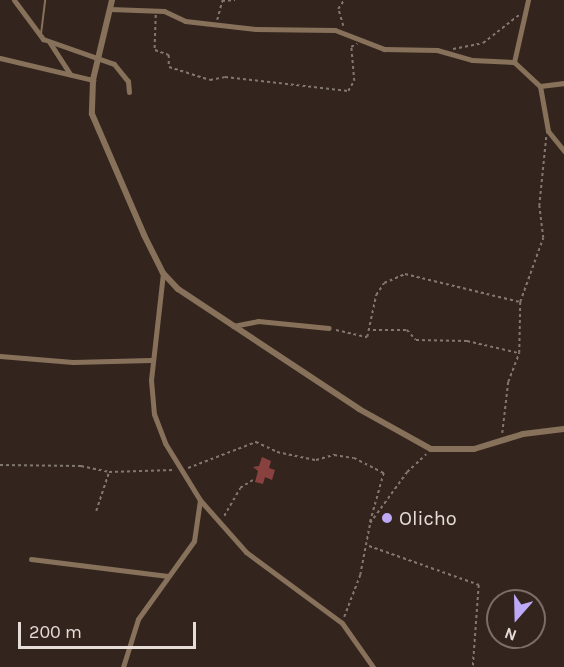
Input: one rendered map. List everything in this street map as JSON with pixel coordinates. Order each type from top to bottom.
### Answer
[{"type":"street","points":[[14,0],[41,36],[50,43],[70,74]]},
{"type":"street","points":[[112,0],[93,80],[97,129],[163,273],[193,302],[431,449],[460,451],[501,440],[564,429]]},
{"type":"street","points":[[514,62],[528,0]]},
{"type":"street","points":[[110,9],[156,12],[217,24],[344,32],[360,41],[384,49],[446,52],[472,60],[514,62],[540,86],[548,131],[564,150]]},
{"type":"street","points":[[50,43],[98,55],[120,70],[129,92]]},
{"type":"street","points":[[0,58],[93,80]]},
{"type":"street","points":[[540,86],[564,83]]},
{"type":"street","points":[[163,273],[151,360],[155,421],[180,469],[200,500],[264,568],[309,595],[342,623],[373,667]]},
{"type":"street","points":[[233,326],[258,321],[329,328]]},
{"type":"street","points":[[0,356],[73,362],[151,360]]},
{"type":"street","points":[[123,667],[133,628],[194,541],[200,500]]},
{"type":"street","points":[[31,559],[168,576]]},
{"type":"lane","points":[[41,36],[45,0]]},
{"type":"path","points":[[217,24],[222,1],[235,0]]},
{"type":"path","points":[[344,0],[338,9],[344,32]]},
{"type":"path","points":[[446,52],[483,43],[526,9]]},
{"type":"path","points":[[156,12],[155,50],[169,55],[169,67],[210,80],[225,77],[348,91],[354,81],[351,47],[360,41]]},
{"type":"path","points":[[501,440],[508,382],[519,353],[520,302],[543,238],[539,206],[548,131]]},
{"type":"path","points":[[372,330],[376,295],[384,283],[405,274],[520,302]]},
{"type":"path","points":[[329,328],[358,337],[372,330],[407,330],[416,340],[467,341],[519,353]]},
{"type":"path","points":[[0,465],[81,466],[109,472],[180,469],[198,467],[232,447],[256,442],[276,452],[316,460],[334,455],[354,458],[384,473],[370,523],[368,546],[342,623]]},
{"type":"path","points":[[370,523],[407,472],[431,449]]},
{"type":"path","points":[[96,511],[109,472]]},
{"type":"path","points":[[219,521],[240,488],[253,480]]},
{"type":"path","points":[[368,546],[479,585],[473,667]]},
{"type":"building","points":[[262,457],[271,461],[269,468],[275,470],[272,480],[265,477],[263,484],[255,482],[258,471],[253,467],[259,466]]},
{"type":"place","name":"Olicho","points":[[387,518]]}]
